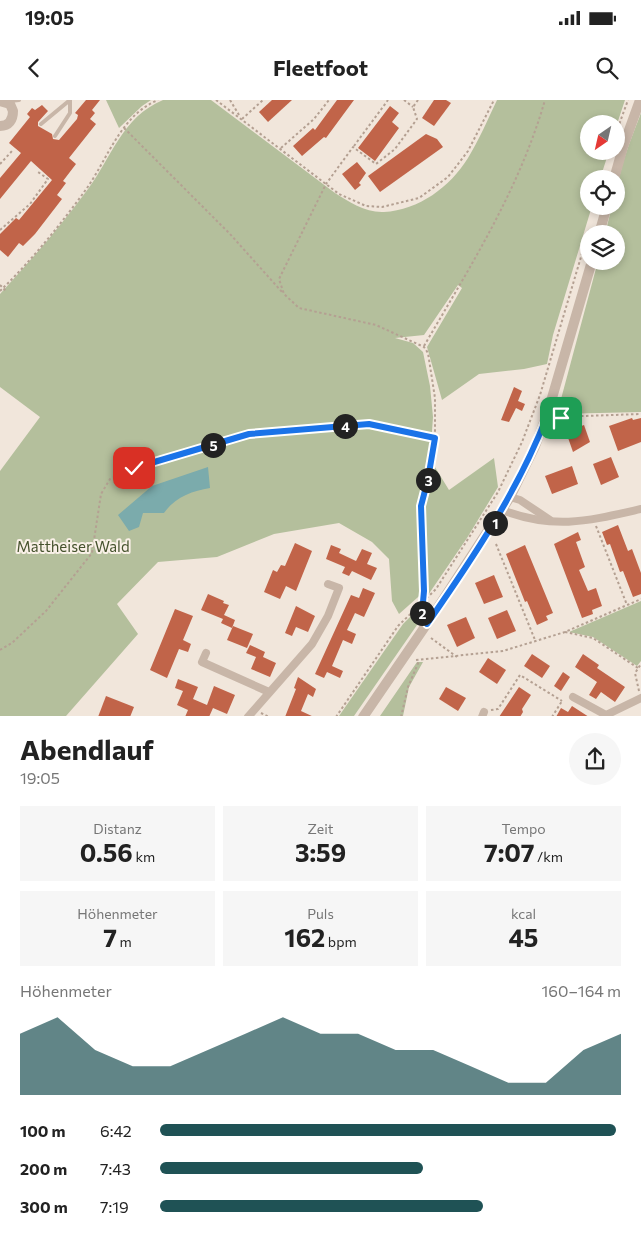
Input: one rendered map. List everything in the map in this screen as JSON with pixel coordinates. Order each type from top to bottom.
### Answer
[{"type":"street","points":[[616,170],[640,100]]},
{"type":"street","points":[[0,126],[8,124],[13,117],[12,108],[3,101]]},
{"type":"street","points":[[363,716],[427,624],[510,497],[535,446],[547,416],[589,270]]},
{"type":"street","points":[[510,497],[520,500],[550,520]]},
{"type":"street","points":[[502,510],[536,521],[580,522],[641,509]]},
{"type":"street","points":[[248,716],[312,644],[328,616],[339,588],[328,584]]},
{"type":"street","points":[[206,653],[202,662],[269,692]]},
{"type":"street","points":[[573,697],[606,715],[641,698]]},
{"type":"lane","points":[[3,101],[19,100]]},
{"type":"lane","points":[[41,124],[70,100]]},
{"type":"lane","points":[[55,136],[70,113],[70,100]]},
{"type":"path","points":[[0,291],[48,238],[88,187],[124,128],[144,107],[158,100]]},
{"type":"path","points":[[216,100],[326,184],[354,202],[366,206],[382,207],[419,198],[448,177],[462,160],[494,100]]},
{"type":"path","points":[[230,100],[241,118]]},
{"type":"path","points":[[241,118],[263,100]]},
{"type":"path","points":[[281,148],[314,119],[329,100]]},
{"type":"path","points":[[284,294],[279,279],[326,184],[388,100]]},
{"type":"path","points":[[353,147],[376,164],[395,149],[417,119],[413,107],[404,100]]},
{"type":"path","points":[[413,107],[418,100]]},
{"type":"path","points":[[424,347],[502,212],[533,142],[545,100]]},
{"type":"path","points":[[623,115],[628,100]]},
{"type":"path","points":[[124,128],[230,234],[299,308],[376,325],[424,347],[428,353],[435,398],[435,438],[421,506],[424,591],[421,604],[422,613],[427,624]]},
{"type":"path","points":[[0,164],[12,151]]},
{"type":"path","points":[[0,230],[30,204],[48,179],[38,172]]},
{"type":"path","points":[[336,716],[408,613],[421,604],[436,589],[486,515],[522,442],[540,395],[592,222]]},
{"type":"path","points":[[0,285],[6,292]]},
{"type":"path","points":[[547,416],[561,418],[641,414]]},
{"type":"path","points":[[0,650],[12,643],[46,611],[92,553],[101,494],[110,479],[134,468],[249,434],[369,424],[435,438]]},
{"type":"path","points":[[594,520],[627,605]]},
{"type":"path","points":[[496,544],[535,640]]},
{"type":"path","points":[[401,716],[408,687],[418,661],[503,651],[565,632],[641,600]]},
{"type":"path","points":[[565,632],[592,638],[638,668]]},
{"type":"path","points":[[431,638],[458,656]]},
{"type":"path","points":[[641,664],[635,673],[641,698]]},
{"type":"path","points":[[483,714],[498,709],[520,675],[562,701],[552,716]]},
{"type":"green space","points":[[106,100],[151,100],[119,128]]},
{"type":"green space","name":"Mattheiser Wald","points":[[163,100],[211,100],[335,193],[364,209],[384,212],[409,207],[421,202],[443,187],[461,169],[468,158],[497,100],[625,100],[620,115],[580,115],[580,160],[606,160],[603,170],[580,170],[580,215],[589,215],[586,225],[580,225],[580,246],[553,335],[547,364],[524,369],[479,374],[442,400],[427,347],[462,288],[458,285],[424,335],[395,338],[413,343],[423,352],[430,386],[433,417],[430,459],[449,490],[494,458],[498,487],[467,538],[426,598],[426,590],[399,614],[392,601],[389,559],[372,542],[339,523],[274,534],[217,557],[158,562],[117,604],[138,634],[66,716],[0,716],[0,471],[40,417],[0,387],[0,294],[46,243],[78,203],[119,139],[137,117],[149,107]]},
{"type":"green space","points":[[641,113],[641,412],[557,414],[596,270],[625,270],[625,225],[607,225],[610,215],[625,215],[625,170],[621,170]]},
{"type":"green space","points":[[641,601],[641,661],[637,666],[593,637],[569,632]]},
{"type":"green space","points":[[418,609],[417,625],[354,716],[339,716],[403,624]]},
{"type":"green space","points":[[417,662],[423,662],[409,687],[403,716],[380,716]]},
{"type":"water","points":[[208,467],[210,488],[184,496],[168,507],[164,513],[143,513],[139,527],[129,531],[118,515],[152,486]]},
{"type":"building","points":[[86,100],[100,100],[92,110],[95,113],[90,119],[96,124],[69,158],[76,164],[63,181],[66,183],[57,195],[62,199],[35,234],[23,246],[19,243],[8,257],[0,250],[0,234],[16,218],[19,220],[52,180],[31,161],[0,199],[0,178],[21,153],[9,143],[30,117],[27,114],[32,108],[35,110],[42,105],[48,111],[38,122],[38,126],[52,134],[53,139],[59,140],[77,119],[78,115],[75,113]]},
{"type":"building","points":[[272,100],[292,100],[268,122],[259,112]]},
{"type":"building","points":[[337,100],[354,100],[326,138],[324,137],[302,156],[293,146],[313,128],[315,130]]},
{"type":"building","points":[[434,100],[446,100],[451,103],[434,126],[422,118]]},
{"type":"building","points":[[390,106],[399,113],[392,122],[399,128],[375,161],[358,148]]},
{"type":"building","points":[[426,134],[437,139],[443,147],[380,192],[368,176]]},
{"type":"building","points":[[357,162],[366,173],[359,183],[361,185],[355,190],[342,174]]},
{"type":"building","points":[[514,387],[522,391],[518,401],[525,404],[522,411],[516,408],[509,422],[501,420]]},
{"type":"building","points":[[632,418],[633,420],[641,418],[641,442],[618,451],[609,426]]},
{"type":"building","points":[[584,425],[590,442],[573,452],[566,432]]},
{"type":"building","points":[[611,457],[619,477],[601,485],[593,464]]},
{"type":"building","points":[[572,466],[578,484],[552,494],[545,476]]},
{"type":"building","points":[[618,525],[628,551],[632,549],[641,573],[641,594],[633,597],[623,571],[620,572],[610,544],[607,545],[602,532]]},
{"type":"building","points":[[578,532],[581,540],[576,542],[585,567],[579,570],[588,591],[596,588],[602,606],[592,610],[593,614],[582,618],[554,544]]},
{"type":"building","points":[[295,543],[312,551],[296,591],[286,586],[280,599],[264,592],[273,570],[277,572],[281,565],[285,566]]},
{"type":"building","points":[[331,545],[341,549],[339,553],[356,561],[362,549],[372,553],[367,564],[377,568],[371,580],[352,571],[349,576],[342,573],[345,567],[326,559]]},
{"type":"building","points":[[525,545],[553,613],[546,616],[548,620],[537,625],[527,601],[525,602],[506,554]]},
{"type":"building","points":[[494,575],[503,597],[484,604],[475,583]]},
{"type":"building","points":[[363,588],[375,593],[364,617],[355,613],[347,630],[356,634],[352,644],[343,640],[332,666],[343,671],[340,678],[327,672],[324,678],[315,674],[351,595],[359,598]]},
{"type":"building","points":[[208,594],[229,605],[224,615],[235,620],[232,628],[221,623],[223,619],[201,610]]},
{"type":"building","points":[[296,606],[315,616],[308,632],[296,627],[292,636],[285,633]]},
{"type":"building","points":[[175,609],[193,616],[183,640],[191,644],[188,652],[179,649],[167,678],[150,670]]},
{"type":"building","points":[[507,610],[516,631],[497,639],[488,618]]},
{"type":"building","points":[[466,617],[475,638],[457,647],[447,625]]},
{"type":"building","points":[[233,626],[253,634],[247,648],[227,640]]},
{"type":"building","points":[[250,645],[265,652],[263,657],[276,663],[270,677],[251,669],[256,657],[246,653]]},
{"type":"building","points":[[532,654],[550,666],[542,678],[524,666]]},
{"type":"building","points":[[583,654],[599,665],[597,668],[625,687],[615,702],[601,692],[596,699],[589,695],[597,682],[575,667]]},
{"type":"building","points":[[488,658],[506,670],[497,684],[479,672]]},
{"type":"building","points":[[563,672],[570,677],[561,691],[554,686]]},
{"type":"building","points":[[298,677],[316,689],[313,697],[308,694],[301,711],[312,716],[285,716],[296,689],[294,688]]},
{"type":"building","points":[[178,679],[198,687],[193,699],[207,705],[214,686],[235,695],[227,714],[213,708],[209,716],[185,716],[188,710],[177,705],[183,691],[175,688]]},
{"type":"building","points":[[446,687],[466,698],[458,711],[439,699]]},
{"type":"building","points":[[519,687],[531,695],[522,709],[523,712],[521,716],[500,716]]},
{"type":"building","points":[[106,696],[134,707],[130,716],[98,716]]},
{"type":"building","points":[[572,706],[587,716],[557,716],[561,708],[568,712]]},
{"type":"route","points":[[134,468],[249,434],[369,424],[435,438],[433,459],[421,506],[424,591],[421,604],[422,613],[427,624],[494,525],[535,446],[547,416],[561,418]]}]
